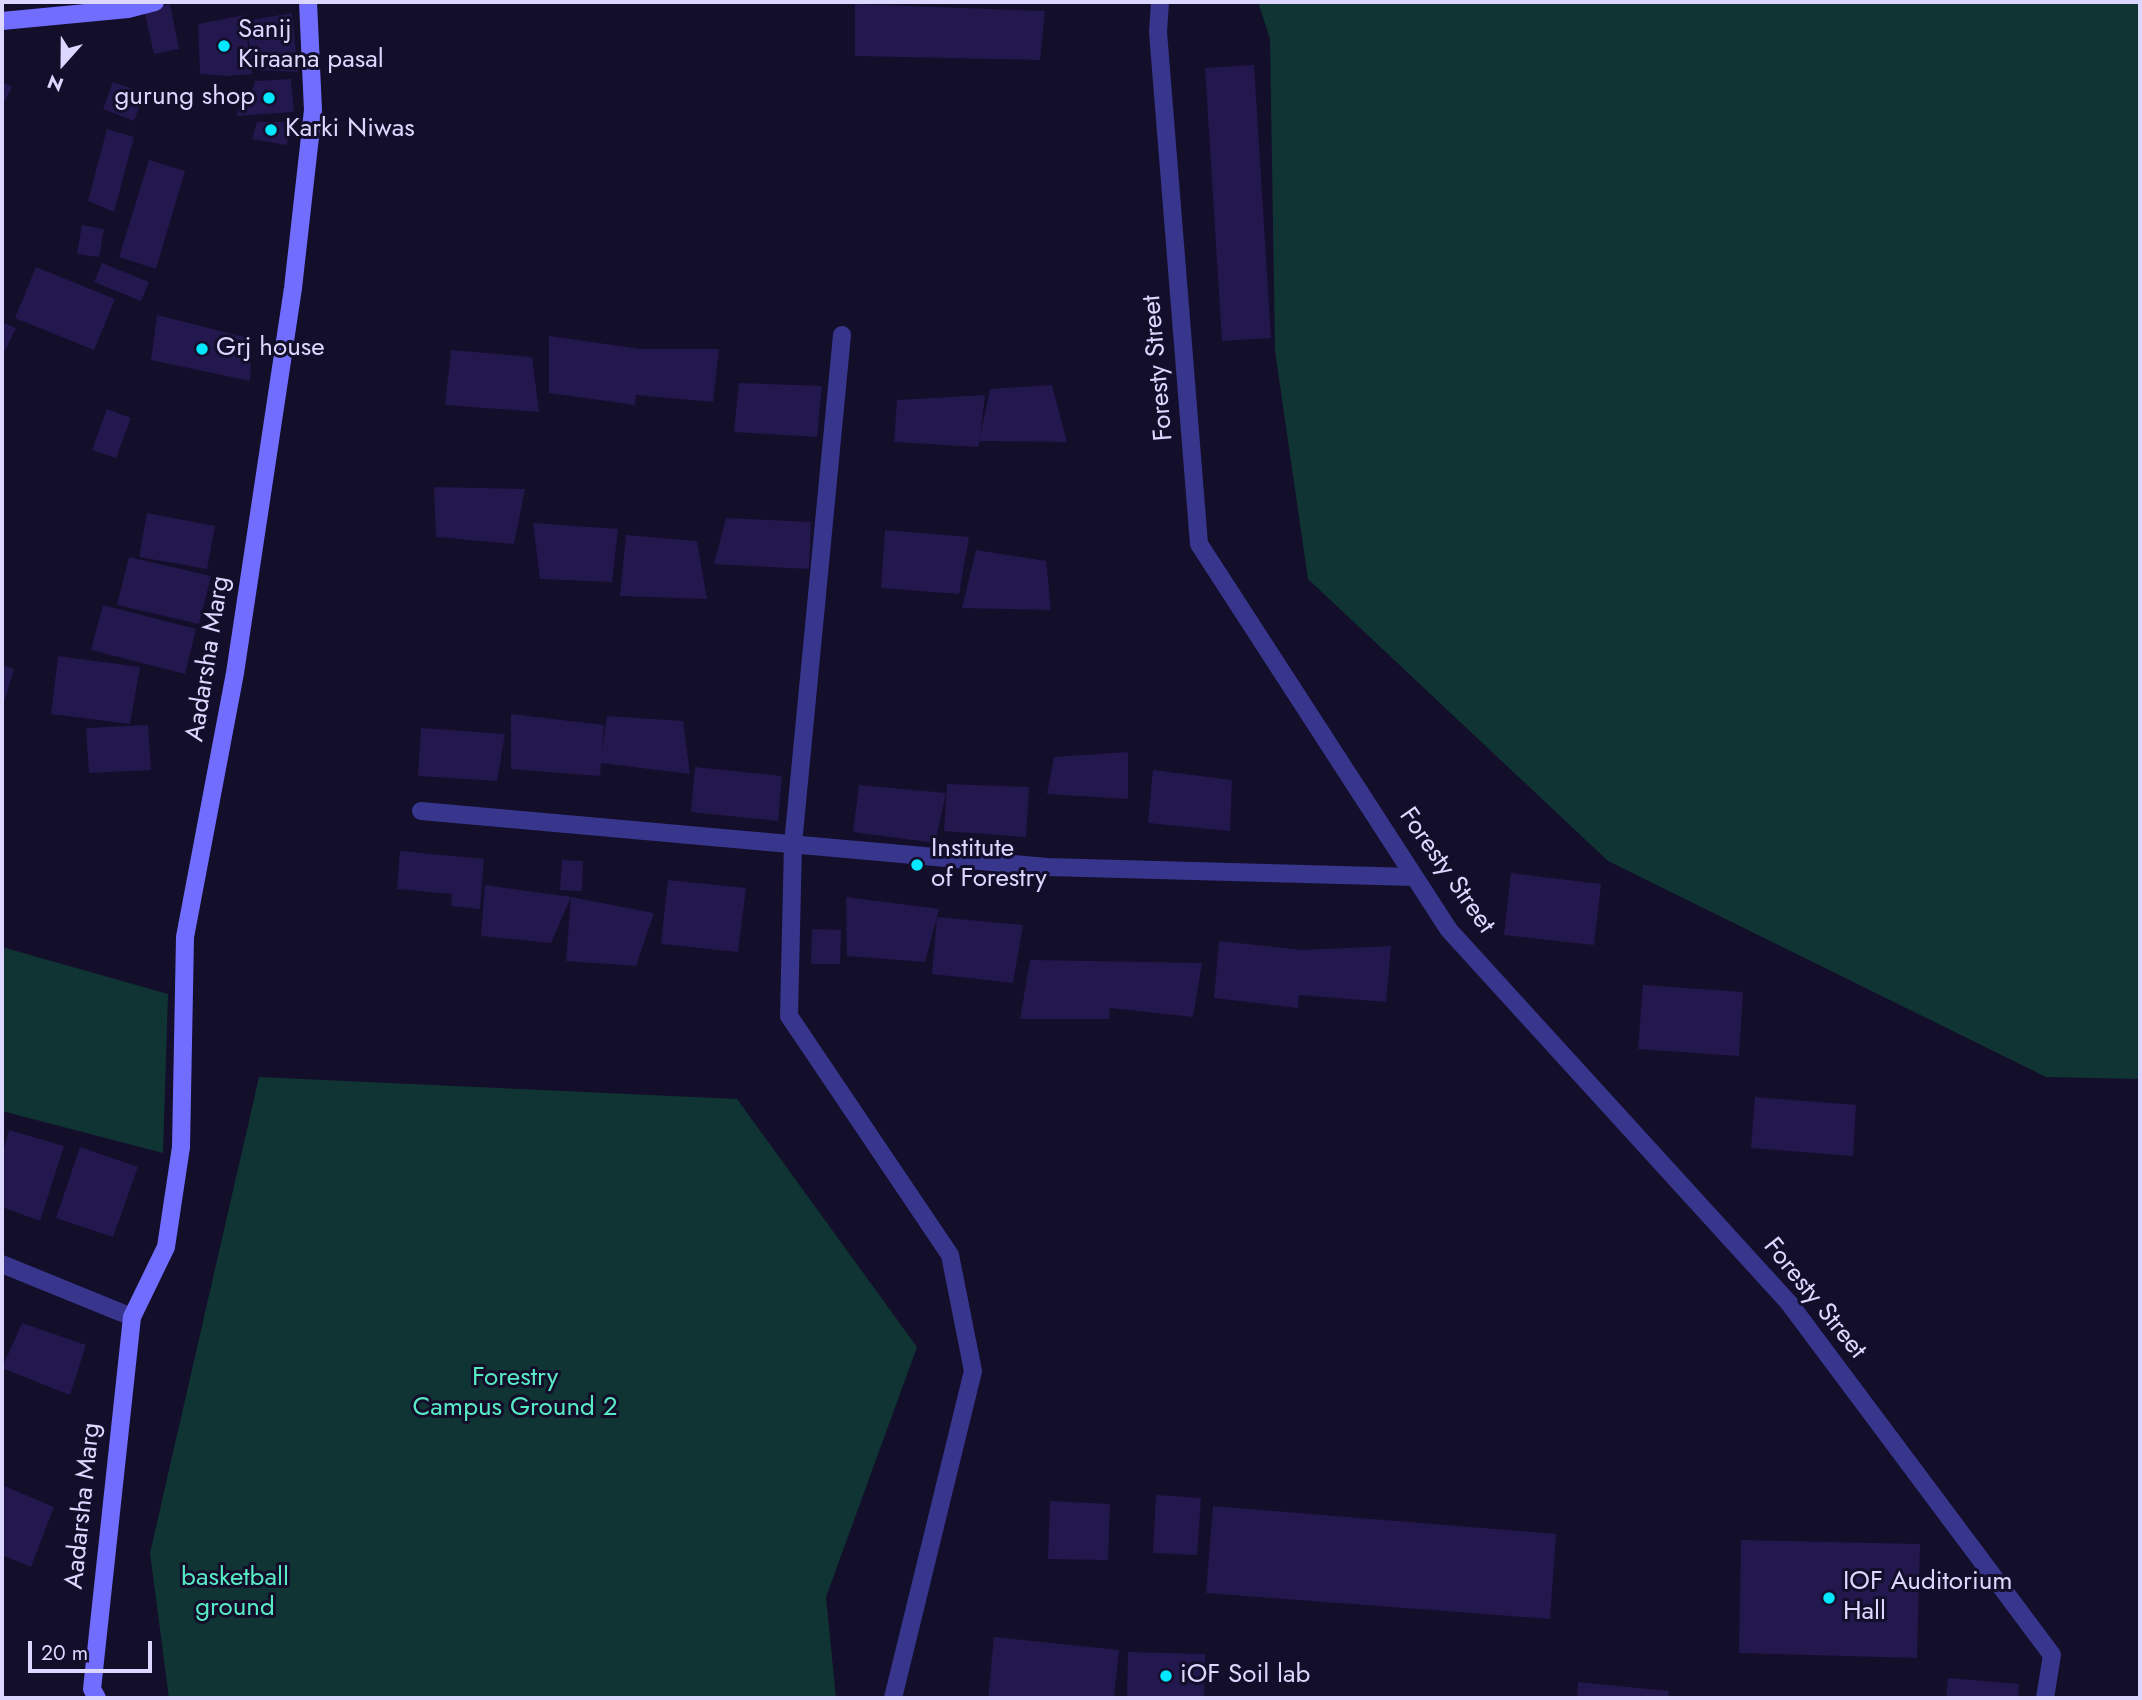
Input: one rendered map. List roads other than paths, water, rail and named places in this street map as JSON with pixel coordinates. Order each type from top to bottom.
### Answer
[{"type":"main road","points":[[2,21],[128,9],[155,2]]},
{"type":"main road","name":"Aadarsha Marg","points":[[97,1698],[92,1689],[93,1676],[132,1317],[166,1247],[181,1147],[186,937],[235,673],[293,288],[313,110],[308,2]]},
{"type":"street","name":"Foresty Street","points":[[1160,2],[1158,32],[1199,544],[1449,930],[1789,1303],[2052,1655],[2045,1698]]},
{"type":"street","points":[[842,335],[793,844],[789,1016],[950,1255],[973,1371],[892,1698]]},
{"type":"street","points":[[421,811],[1047,867],[1414,877]]},
{"type":"street","points":[[2,1264],[132,1317]]},
{"type":"place","name":"Sanij Kiraana pasal","points":[[224,46]]},
{"type":"place","name":"gurung shop","points":[[269,98]]},
{"type":"place","name":"Karki Niwas","points":[[271,130]]},
{"type":"place","name":"Grj house","points":[[202,349]]},
{"type":"place","name":"Institute of Forestry","points":[[917,865]]},
{"type":"place","name":"IOF Auditorium Hall","points":[[1829,1598]]},
{"type":"place","name":"iOF Soil lab","points":[[1166,1676]]},
{"type":"park label","name":"Forestry Campus Ground 2","points":[[515,1394]]},
{"type":"park label","name":"basketball ground","points":[[235,1594]]}]
